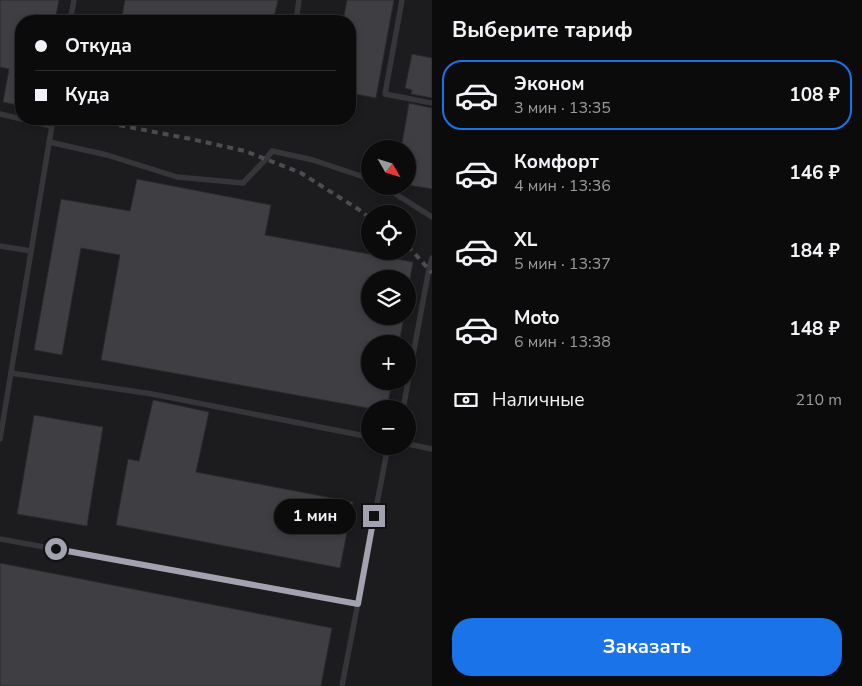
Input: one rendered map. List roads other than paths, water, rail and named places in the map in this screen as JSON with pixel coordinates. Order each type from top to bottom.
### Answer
[{"type":"lane","points":[[71,15],[74,0]]},
{"type":"lane","points":[[297,15],[299,0]]},
{"type":"lane","points":[[402,0],[385,94],[432,103]]},
{"type":"lane","points":[[0,114],[15,118]]},
{"type":"lane","points":[[0,439],[49,142],[51,126],[47,125]]},
{"type":"lane","points":[[49,142],[107,154],[177,176],[243,182],[272,151],[313,160],[361,176]]},
{"type":"lane","points":[[397,195],[432,217]]},
{"type":"lane","points":[[0,246],[31,252]]},
{"type":"lane","points":[[405,400],[432,258]]},
{"type":"lane","points":[[11,373],[152,394],[361,435]]},
{"type":"lane","points":[[416,446],[432,449]]},
{"type":"lane","points":[[342,686],[386,455]]},
{"type":"lane","points":[[0,539],[358,604]]},
{"type":"railway","points":[[118,125],[245,151],[301,173],[361,211]]},
{"type":"railway","points":[[416,255],[432,273]]}]
